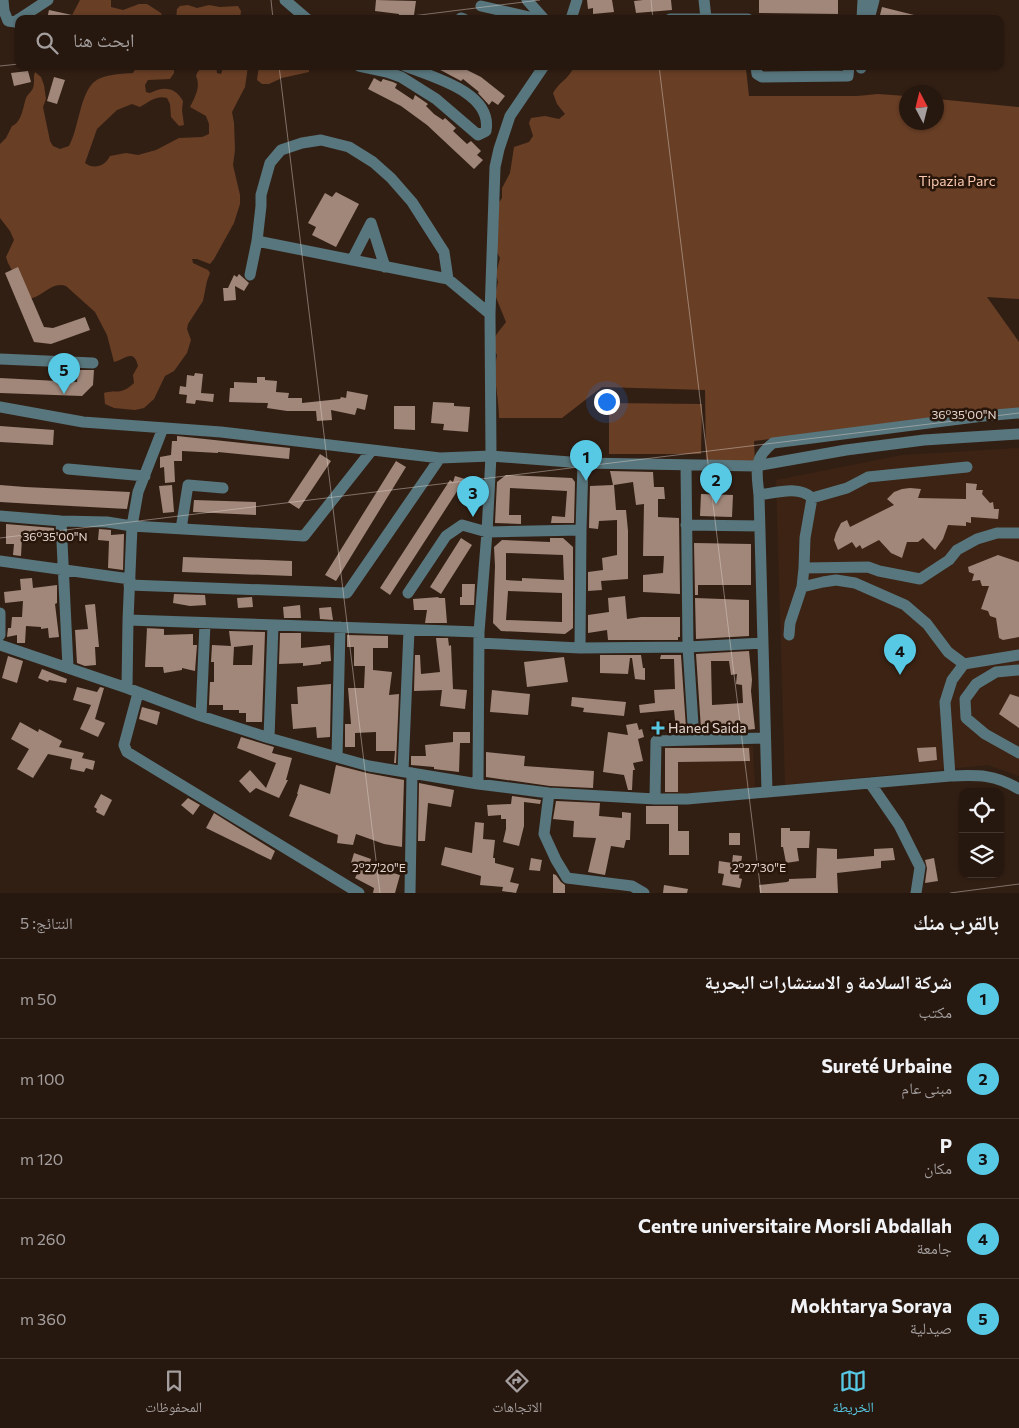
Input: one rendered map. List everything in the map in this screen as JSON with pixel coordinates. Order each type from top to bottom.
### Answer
[{"type":"street","points":[[3,0],[4,11],[8,21],[15,22]]},
{"type":"street","points":[[25,15],[48,0]]},
{"type":"street","points":[[285,0],[302,15]]},
{"type":"street","points":[[527,0],[540,15]]},
{"type":"street","points":[[574,15],[577,0]]},
{"type":"street","points":[[704,0],[706,15]]},
{"type":"street","points":[[862,15],[863,0]]},
{"type":"street","points":[[870,15],[874,0]]},
{"type":"street","points":[[481,6],[520,15]]},
{"type":"street","points":[[378,70],[401,77],[436,99],[478,135],[486,131],[488,124],[486,114],[469,94],[415,70]]},
{"type":"street","points":[[478,784],[479,638],[491,456],[490,314],[494,186],[499,149],[510,116],[541,70]]},
{"type":"street","points":[[756,70],[757,74],[762,76],[848,76],[849,70]]},
{"type":"street","points":[[250,275],[262,206],[261,195],[270,163],[281,150],[302,143],[321,140],[349,147],[373,162],[391,178],[412,202],[444,252],[448,279]]},
{"type":"street","points":[[352,260],[371,222],[386,267]]},
{"type":"street","points":[[257,241],[448,279],[490,314]]},
{"type":"street","points":[[0,359],[93,363]]},
{"type":"street","points":[[0,407],[83,422],[221,432],[440,458],[491,456],[583,463],[756,466],[846,450],[914,442],[1019,434]]},
{"type":"street","points":[[767,792],[759,495],[756,466],[766,449],[773,443],[1019,413]]},
{"type":"street","points":[[127,688],[132,526],[138,492],[163,428]]},
{"type":"street","points":[[0,516],[304,536],[372,450]]},
{"type":"street","points":[[0,562],[63,570],[130,582],[347,593],[440,458]]},
{"type":"street","points":[[580,648],[583,463]]},
{"type":"street","points":[[686,464],[688,647],[694,740]]},
{"type":"street","points":[[812,498],[847,488],[868,477],[967,467]]},
{"type":"street","points":[[68,470],[144,476]]},
{"type":"street","points":[[181,529],[188,485],[223,488]]},
{"type":"street","points":[[759,495],[795,491],[808,494],[812,498]]},
{"type":"street","points":[[789,635],[790,622],[802,587],[805,538],[812,498]]},
{"type":"street","points":[[61,521],[68,667]]},
{"type":"street","points":[[408,593],[446,536],[462,525],[487,537],[581,530]]},
{"type":"street","points":[[686,525],[760,526]]},
{"type":"street","points":[[804,568],[868,567],[920,579],[949,560],[957,550],[977,540],[998,533],[1019,533]]},
{"type":"street","points":[[802,587],[836,580],[855,583],[904,605],[927,624],[948,652],[964,664]]},
{"type":"street","points":[[0,613],[0,635]]},
{"type":"street","points":[[128,620],[409,630],[580,648],[688,647],[763,643]]},
{"type":"street","points":[[201,716],[205,623]]},
{"type":"street","points":[[268,738],[272,625]]},
{"type":"street","points":[[337,757],[340,627]]},
{"type":"street","points":[[409,630],[407,772],[410,893]]},
{"type":"street","points":[[0,645],[68,667],[201,716],[268,738],[369,766],[478,784],[549,793],[687,799],[950,776],[982,775],[999,779],[1019,789]]},
{"type":"street","points":[[950,776],[945,702],[952,680],[964,664],[1019,655]]},
{"type":"street","points":[[1019,670],[996,672],[976,684],[965,699],[966,718],[985,734],[1019,753]]},
{"type":"street","points":[[138,693],[124,745],[127,752],[360,893]]},
{"type":"street","points":[[655,799],[656,741],[765,738]]},
{"type":"street","points":[[870,783],[898,825],[920,867],[916,893]]},
{"type":"street","points":[[549,793],[544,834],[567,878],[632,886],[644,893]]},
{"type":"shaded area","points":[[1019,448],[1019,776],[988,765],[785,785],[776,480],[902,455]]},
{"type":"shaded area","points":[[753,746],[755,788],[691,795],[665,794],[665,747]]},
{"type":"green space","points":[[80,0],[111,0],[111,7],[123,10],[139,4],[147,4],[162,15],[72,15]]},
{"type":"green space","points":[[188,5],[197,8],[209,5],[220,7],[238,6],[241,11],[240,15],[176,15],[177,9],[180,6]]},
{"type":"green space","points":[[135,70],[174,70],[170,79],[148,80],[145,85],[146,92],[150,93],[160,89],[169,89],[180,96],[183,101],[184,125],[179,126],[171,117],[170,104],[167,98],[163,97],[156,98],[140,107],[132,104],[117,110],[97,129],[85,163],[88,165],[99,166],[110,156],[126,153],[138,155],[156,150],[179,138],[202,137],[209,134],[209,124],[206,116],[190,107],[198,88],[197,73],[199,70],[217,70],[217,73],[221,74],[222,70],[247,70],[245,87],[232,112],[235,150],[233,165],[240,195],[240,204],[234,223],[210,264],[192,259],[193,263],[208,270],[210,273],[203,301],[188,324],[187,329],[191,340],[187,353],[174,371],[165,376],[154,399],[144,408],[135,410],[114,408],[105,404],[104,393],[122,391],[134,383],[133,375],[138,366],[134,357],[125,357],[114,362],[107,335],[95,312],[66,286],[56,286],[28,299],[8,263],[6,257],[14,240],[0,218],[0,144],[20,118],[26,98],[33,88],[35,72],[41,77],[44,85],[46,99],[43,107],[50,141],[53,146],[60,149],[69,146],[82,105],[92,84],[106,76],[133,73]]},
{"type":"green space","points":[[258,70],[309,70],[309,72],[282,78],[269,84],[262,84],[257,80]]},
{"type":"green space","name":"Tipazia Parc","points":[[572,70],[746,70],[749,96],[857,96],[878,94],[899,96],[899,130],[944,130],[944,100],[1019,107],[1019,299],[987,297],[1019,342],[1019,415],[950,418],[754,441],[755,462],[706,461],[705,390],[602,387],[562,418],[499,418],[495,378],[497,355],[493,342],[506,322],[495,295],[498,282],[496,274],[500,258],[497,252],[497,205],[502,198],[502,188],[510,173],[514,147],[529,142],[533,136],[529,123],[531,118],[545,116],[559,119],[565,114],[557,104],[553,93]]},
{"type":"green space","points":[[609,403],[702,404],[701,454],[609,454]]},
{"type":"building","points":[[376,0],[416,1],[414,15],[399,15],[375,11]]},
{"type":"building","points":[[587,0],[612,0],[614,12],[593,14],[593,8],[588,9]]},
{"type":"building","points":[[671,0],[672,10],[636,13],[634,1]]},
{"type":"building","points":[[759,0],[838,0],[838,14],[759,13]]},
{"type":"building","points":[[882,7],[914,15],[880,15]]},
{"type":"building","points":[[49,10],[72,15],[48,15]]},
{"type":"building","points":[[440,70],[467,70],[481,77],[505,96],[498,105],[492,101],[489,105],[479,92],[463,79],[461,81]]},
{"type":"building","points":[[28,71],[31,82],[14,86],[11,73]]},
{"type":"building","points":[[54,77],[65,80],[57,104],[47,101]]},
{"type":"building","points":[[374,78],[381,82],[383,79],[393,82],[397,84],[395,88],[413,100],[415,95],[428,104],[426,106],[434,114],[443,120],[445,118],[456,128],[453,131],[467,144],[471,141],[481,151],[477,155],[483,160],[474,169],[427,125],[401,106],[368,89]]},
{"type":"building","points":[[336,192],[359,204],[336,247],[312,235],[316,227],[308,223],[325,193],[332,197]]},
{"type":"building","points":[[18,267],[44,327],[53,328],[85,317],[90,330],[51,344],[34,342],[5,273]]},
{"type":"building","points":[[239,274],[249,283],[244,291],[235,286],[236,300],[224,301],[223,288],[228,288],[234,275],[237,277]]},
{"type":"building","points":[[78,370],[94,370],[93,385],[82,396],[0,393],[0,378],[77,382]]},
{"type":"building","points":[[195,373],[203,374],[201,393],[214,394],[213,402],[196,400],[195,404],[186,403],[187,395],[179,394],[180,386],[186,387],[187,375],[194,376]]},
{"type":"building","points":[[257,377],[265,377],[265,380],[277,381],[276,392],[289,393],[288,398],[302,398],[302,403],[340,399],[341,397],[346,398],[347,391],[368,395],[365,410],[357,408],[355,415],[331,410],[332,420],[317,421],[316,411],[287,411],[267,408],[268,403],[229,402],[230,388],[234,388],[234,382],[257,383]]},
{"type":"building","points":[[433,402],[454,403],[454,406],[470,407],[468,432],[443,430],[444,424],[431,423]]},
{"type":"building","points":[[394,406],[415,406],[415,430],[394,429]]},
{"type":"building","points":[[0,426],[54,430],[53,445],[0,442]]},
{"type":"building","points":[[177,436],[290,448],[289,459],[218,452],[182,451],[182,461],[174,461],[175,482],[165,483],[164,467],[160,468],[160,457],[171,455],[172,441],[177,441]]},
{"type":"building","points":[[320,454],[331,461],[299,509],[288,502]]},
{"type":"building","points":[[396,461],[406,467],[336,581],[325,575]]},
{"type":"building","points":[[610,471],[653,472],[654,487],[664,487],[665,499],[658,499],[658,517],[679,518],[680,594],[643,592],[643,575],[663,573],[664,556],[643,556],[644,504],[636,505],[633,482],[614,485],[616,510],[626,510],[628,579],[601,581],[602,590],[588,591],[588,572],[603,570],[602,558],[617,555],[617,520],[599,521],[598,529],[589,528],[590,486],[613,485]]},
{"type":"building","points":[[506,475],[572,478],[575,482],[574,523],[551,523],[552,516],[565,517],[567,491],[510,488],[509,515],[521,515],[521,524],[495,523],[497,482]]},
{"type":"building","points":[[455,476],[465,479],[390,595],[380,588],[450,480],[453,482]]},
{"type":"building","points":[[966,483],[977,484],[976,490],[983,490],[982,494],[990,503],[993,502],[994,509],[999,509],[998,519],[971,517],[971,523],[966,522],[966,526],[948,525],[943,539],[935,550],[923,538],[918,542],[907,542],[902,558],[891,553],[879,540],[862,549],[860,545],[856,548],[852,542],[838,550],[834,540],[841,523],[847,520],[850,527],[894,505],[887,499],[894,492],[910,488],[921,489],[918,498],[966,499]]},
{"type":"building","points":[[0,485],[130,492],[127,509],[34,504],[0,502]]},
{"type":"building","points":[[172,485],[174,512],[163,513],[159,486]]},
{"type":"building","points":[[701,494],[733,495],[732,517],[700,516]]},
{"type":"building","points":[[194,500],[256,502],[256,515],[193,512]]},
{"type":"building","points":[[6,524],[54,528],[54,539],[22,538],[21,556],[13,555],[14,544],[6,544]]},
{"type":"building","points":[[99,529],[111,530],[111,535],[124,534],[123,570],[108,568],[109,541],[98,540]]},
{"type":"building","points":[[461,538],[472,545],[441,594],[430,587]]},
{"type":"building","points":[[550,538],[563,538],[573,547],[573,628],[565,634],[501,631],[493,623],[494,547],[502,540],[550,542]],"holes":[[[506,553],[563,555],[564,580],[522,578],[522,581],[506,580]],[[508,591],[562,593],[562,622],[506,620]]]},
{"type":"building","points":[[694,543],[751,544],[751,585],[698,585],[698,595],[695,595]]},
{"type":"building","points":[[998,555],[1019,562],[1019,637],[1003,640],[999,638],[996,618],[990,616],[988,611],[981,609],[989,586],[982,586],[980,580],[972,581],[974,574],[969,572],[968,567]]},
{"type":"building","points":[[183,557],[292,561],[292,576],[182,572]]},
{"type":"building","points":[[32,578],[33,588],[57,585],[57,603],[55,604],[59,637],[49,638],[48,628],[41,629],[41,627],[26,626],[25,643],[17,643],[17,635],[7,637],[8,628],[11,628],[12,617],[22,617],[23,601],[5,603],[4,592],[21,590],[20,579]]},
{"type":"building","points":[[462,584],[475,584],[474,605],[460,605]]},
{"type":"building","points":[[174,594],[205,595],[206,605],[190,606],[173,603]]},
{"type":"building","points":[[625,596],[627,619],[680,617],[680,637],[678,637],[678,640],[608,640],[607,630],[588,633],[588,615],[609,612],[608,598]]},
{"type":"building","points":[[252,597],[253,607],[238,608],[237,598]]},
{"type":"building","points":[[445,598],[447,623],[425,623],[427,610],[414,610],[413,599]]},
{"type":"building","points":[[695,598],[749,600],[749,636],[696,639]]},
{"type":"building","points":[[95,604],[99,647],[95,647],[96,665],[85,666],[77,663],[75,630],[88,629],[85,605]]},
{"type":"building","points":[[300,605],[301,618],[284,618],[283,607]]},
{"type":"building","points":[[331,607],[333,620],[320,619],[319,608]]},
{"type":"building","points":[[147,628],[164,629],[164,635],[193,634],[193,645],[197,645],[195,671],[182,668],[182,670],[164,673],[163,667],[145,667]]},
{"type":"building","points":[[229,631],[265,632],[262,722],[246,722],[246,713],[239,713],[239,710],[223,710],[223,705],[209,705],[210,682],[214,682],[214,662],[211,662],[212,645],[231,646]],"holes":[[[253,645],[252,665],[233,665],[234,647]]]},
{"type":"building","points":[[280,633],[301,633],[301,648],[330,645],[331,661],[303,666],[303,663],[279,664]]},
{"type":"building","points":[[347,635],[388,636],[388,648],[373,648],[373,670],[392,672],[389,695],[399,694],[396,763],[394,763],[395,751],[376,751],[376,732],[355,733],[355,747],[345,747],[345,724],[351,724],[348,688],[364,688],[365,666],[354,666],[354,647],[347,647]]},
{"type":"building","points":[[436,638],[448,638],[449,646],[451,645],[453,689],[467,690],[465,709],[440,706],[442,690],[414,691],[415,655],[420,655],[421,674],[440,672]]},
{"type":"building","points":[[749,651],[755,729],[726,732],[725,726],[701,729],[696,654]],"holes":[[[711,661],[729,661],[731,675],[737,674],[736,684],[742,685],[743,703],[712,705]]]},
{"type":"building","points":[[600,655],[641,655],[643,668],[645,668],[645,680],[635,679],[632,658],[630,658],[628,674],[600,673]]},
{"type":"building","points":[[661,655],[681,655],[686,728],[676,729],[674,710],[640,713],[639,705],[655,703],[654,690],[675,689],[674,659],[660,659]]},
{"type":"building","points":[[8,656],[23,661],[17,683],[2,678]]},
{"type":"building","points":[[564,657],[568,682],[527,687],[524,662]]},
{"type":"building","points":[[42,669],[67,679],[66,683],[49,680],[48,682],[38,678]]},
{"type":"building","points":[[331,684],[330,737],[317,738],[316,727],[293,729],[291,704],[298,704],[297,687]]},
{"type":"building","points":[[77,687],[97,692],[100,687],[104,688],[95,719],[105,723],[98,737],[80,729],[91,705],[73,700]]},
{"type":"building","points":[[492,690],[530,694],[528,715],[490,712]]},
{"type":"building","points":[[1010,694],[1019,697],[1019,728],[999,714]]},
{"type":"building","points":[[572,697],[626,702],[624,716],[583,712],[584,708],[571,706]]},
{"type":"building","points":[[142,707],[160,712],[157,725],[139,719]]},
{"type":"building","points":[[20,722],[38,732],[39,729],[62,741],[59,747],[84,753],[82,758],[95,761],[93,770],[86,768],[84,772],[70,769],[72,759],[48,754],[33,778],[17,769],[29,749],[11,739]]},
{"type":"building","points":[[637,723],[639,730],[642,729],[644,737],[638,739],[643,761],[633,763],[635,770],[633,770],[632,790],[628,790],[624,775],[603,772],[608,732],[628,735],[626,725]]},
{"type":"building","points":[[453,732],[470,732],[470,743],[460,743],[459,772],[411,765],[411,756],[426,756],[425,745],[453,742]]},
{"type":"building","points":[[241,737],[274,747],[272,753],[292,758],[286,780],[288,780],[279,798],[256,788],[250,793],[239,781],[250,770],[266,788],[276,763],[237,748]]},
{"type":"building","points":[[936,747],[937,760],[919,762],[917,748]]},
{"type":"building","points":[[665,748],[749,748],[750,761],[678,762],[678,792],[665,792]]},
{"type":"building","points":[[486,752],[525,756],[524,766],[594,771],[593,788],[550,786],[486,777]]},
{"type":"building","points":[[336,765],[404,780],[402,847],[384,844],[356,834],[353,845],[337,843],[338,835],[289,816],[300,784],[330,794]]},
{"type":"building","points":[[419,783],[454,790],[451,807],[428,803],[425,841],[418,841]]},
{"type":"building","points":[[101,794],[112,800],[104,816],[96,812],[97,809],[94,807]]},
{"type":"building","points":[[512,796],[541,800],[540,804],[524,802],[524,826],[519,846],[503,842],[506,819],[501,819],[501,815],[488,816],[487,805],[511,804]]},
{"type":"building","points":[[188,798],[200,805],[193,815],[181,805]]},
{"type":"building","points":[[556,801],[600,803],[599,816],[622,818],[622,812],[631,813],[630,840],[626,840],[624,848],[611,846],[605,875],[588,872],[596,838],[573,837],[574,821],[553,819]]},
{"type":"building","points":[[646,806],[678,806],[678,831],[689,831],[689,855],[669,855],[669,824],[646,824]]},
{"type":"building","points":[[214,813],[275,851],[271,860],[206,828]]},
{"type":"building","points":[[475,822],[484,823],[483,839],[495,840],[493,858],[495,858],[495,863],[514,868],[510,882],[519,884],[516,893],[502,891],[503,887],[480,885],[481,876],[441,865],[445,847],[472,853]]},
{"type":"building","points":[[781,828],[790,828],[790,831],[810,831],[809,848],[797,848],[799,861],[786,863],[783,847],[781,847]]},
{"type":"building","points":[[729,833],[740,833],[740,845],[729,845]]},
{"type":"building","points":[[817,848],[837,849],[837,859],[874,856],[874,849],[893,848],[895,860],[881,861],[881,868],[837,873],[838,893],[760,893],[759,885],[787,882],[789,879],[816,878]]},
{"type":"building","points":[[354,853],[371,859],[369,866],[400,875],[395,893],[373,893],[374,888],[355,878],[358,872],[353,870],[355,865],[351,863]]},
{"type":"building","points":[[733,855],[742,856],[739,878],[742,879],[740,888],[722,885],[724,874],[718,873],[719,861],[732,863]]},
{"type":"building","points":[[531,858],[542,860],[540,871],[529,870]]},
{"type":"building","points":[[934,858],[938,881],[925,883],[927,868],[925,860]]},
{"type":"building","points":[[553,874],[565,885],[565,893],[553,893]]},
{"type":"building","points":[[664,885],[688,889],[687,893],[663,893]]},
{"type":"place","name":"Mokhtarya Soraya","points":[[64,394]]},
{"type":"place","name":"شركة السلامة و الاستشارات البحرية","points":[[586,481]]},
{"type":"place","name":"Sureté Urbaine","points":[[716,504]]},
{"type":"place","name":"P","points":[[473,517]]},
{"type":"place","name":"Centre universitaire Morsli Abdallah","points":[[900,675]]},
{"type":"place","name":"Haned Saida","points":[[658,728]]}]
